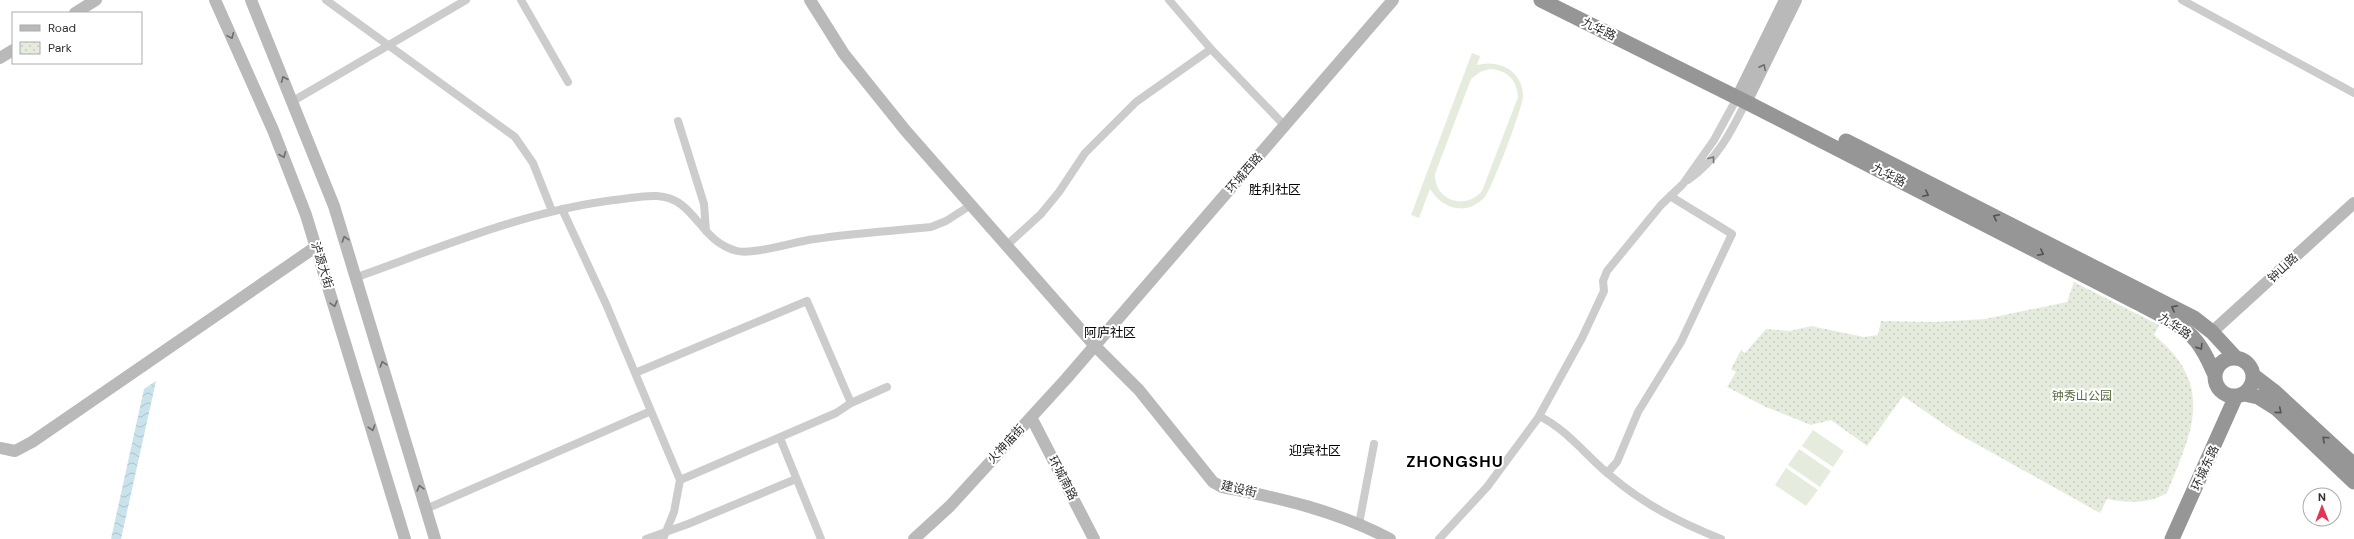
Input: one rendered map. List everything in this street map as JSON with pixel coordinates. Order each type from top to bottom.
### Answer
[{"type":"highway","name":"九华路","points":[[1541,0],[1744,95],[2194,318],[2212,332],[2236,358],[2248,363],[2254,376],[2275,392],[2354,465]]},
{"type":"highway","name":"九华路","points":[[1563,0],[2181,327],[2197,342],[2215,375],[2221,391],[2225,394],[2258,397],[2277,409],[2354,482]]},
{"type":"highway","points":[[2215,375],[2220,364],[2236,358]]},
{"type":"highway","points":[[2240,395],[2251,386],[2254,376]]},
{"type":"highway","name":"环城东路","points":[[2172,539],[2240,395]]},
{"type":"main road","points":[[77,12],[96,0]]},
{"type":"main road","name":"泸源大街","points":[[215,0],[285,158],[317,246],[404,539]]},
{"type":"main road","points":[[251,0],[326,184],[357,277],[435,539]]},
{"type":"main road","name":"建设街","points":[[810,0],[844,54],[905,130],[1095,346],[1167,423],[1213,482],[1222,487],[1298,502],[1359,524],[1390,539]]},
{"type":"main road","name":"环城西路","points":[[1095,346],[1393,0]]},
{"type":"main road","points":[[1744,95],[1785,0]]},
{"type":"main road","points":[[1744,95],[1796,0]]},
{"type":"main road","points":[[0,58],[12,51]]},
{"type":"main road","name":"钟山路","points":[[2212,332],[2354,203]]},
{"type":"main road","points":[[0,448],[15,451],[32,442],[317,246]]},
{"type":"main road","name":"火神庙街","points":[[914,539],[950,506],[1095,346]]},
{"type":"main road","name":"环城南路","points":[[1031,417],[1094,539]]},
{"type":"street","points":[[326,0],[515,138],[533,163],[552,211]]},
{"type":"street","points":[[293,101],[466,0]]},
{"type":"street","points":[[522,0],[568,82]]},
{"type":"street","points":[[1169,0],[1211,49],[1285,126]]},
{"type":"street","points":[[2182,0],[2354,93]]},
{"type":"street","points":[[1007,245],[1053,201],[1085,153],[1136,102],[1211,49]]},
{"type":"street","points":[[1438,539],[1487,487],[1539,416],[1578,345],[1604,291],[1603,281],[1608,271],[1670,196],[1682,184],[1744,95]]},
{"type":"street","points":[[678,121],[704,204],[706,231]]},
{"type":"street","points":[[357,277],[552,211],[650,196],[666,197],[684,205],[712,239],[727,248],[740,252],[752,252],[817,238],[931,227],[946,221],[971,205]]},
{"type":"street","points":[[1607,473],[1617,462],[1641,408],[1681,342],[1732,234],[1670,196]]},
{"type":"street","points":[[562,209],[635,373],[680,480],[677,503],[665,535]]},
{"type":"street","points":[[635,373],[807,301],[851,403]]},
{"type":"street","points":[[680,480],[836,414],[851,403],[887,387]]},
{"type":"street","points":[[426,508],[651,411]]},
{"type":"street","points":[[1539,416],[1559,428],[1607,473],[1641,499],[1669,516],[1721,539]]},
{"type":"street","points":[[780,438],[821,539]]},
{"type":"street","points":[[1359,524],[1374,444]]},
{"type":"street","points":[[646,539],[665,535],[796,479]]},
{"type":"green space","points":[[1472,53],[1480,56],[1477,65],[1493,64],[1508,69],[1519,80],[1522,87],[1522,103],[1507,146],[1485,197],[1471,207],[1456,208],[1448,206],[1442,202],[1430,189],[1419,218],[1411,215]],"holes":[[[1490,69],[1501,71],[1510,77],[1516,86],[1518,97],[1482,191],[1475,197],[1467,200],[1452,200],[1445,196],[1440,190],[1436,183],[1435,174],[1471,79],[1480,72]]]},
{"type":"green space","name":"钟秀山公园","points":[[2074,282],[2159,325],[2154,335],[2173,354],[2186,372],[2192,391],[2193,410],[2190,429],[2167,493],[2160,497],[2138,502],[2107,499],[2100,513],[1955,432],[1903,396],[1867,446],[1831,420],[1811,425],[1766,407],[1727,387],[1736,372],[1731,369],[1741,350],[1745,353],[1766,329],[1790,331],[1811,326],[1864,337],[1878,335],[1881,321],[1934,322],[1985,319],[2067,302]]},
{"type":"green space","points":[[1813,430],[1844,451],[1833,467],[1802,446]]},
{"type":"green space","points":[[1799,449],[1831,471],[1820,487],[1788,465]]},
{"type":"green space","points":[[1786,468],[1818,490],[1806,506],[1775,485]]},
{"type":"water","points":[[156,381],[121,539],[111,539],[144,389]]},
{"type":"district","name":"胜利社区","points":[[1275,189]]},
{"type":"district","name":"阿庐社区","points":[[1110,332]]},
{"type":"district","name":"迎宾社区","points":[[1315,450]]},
{"type":"district","name":"ZHONGSHU","points":[[1455,461]]}]
